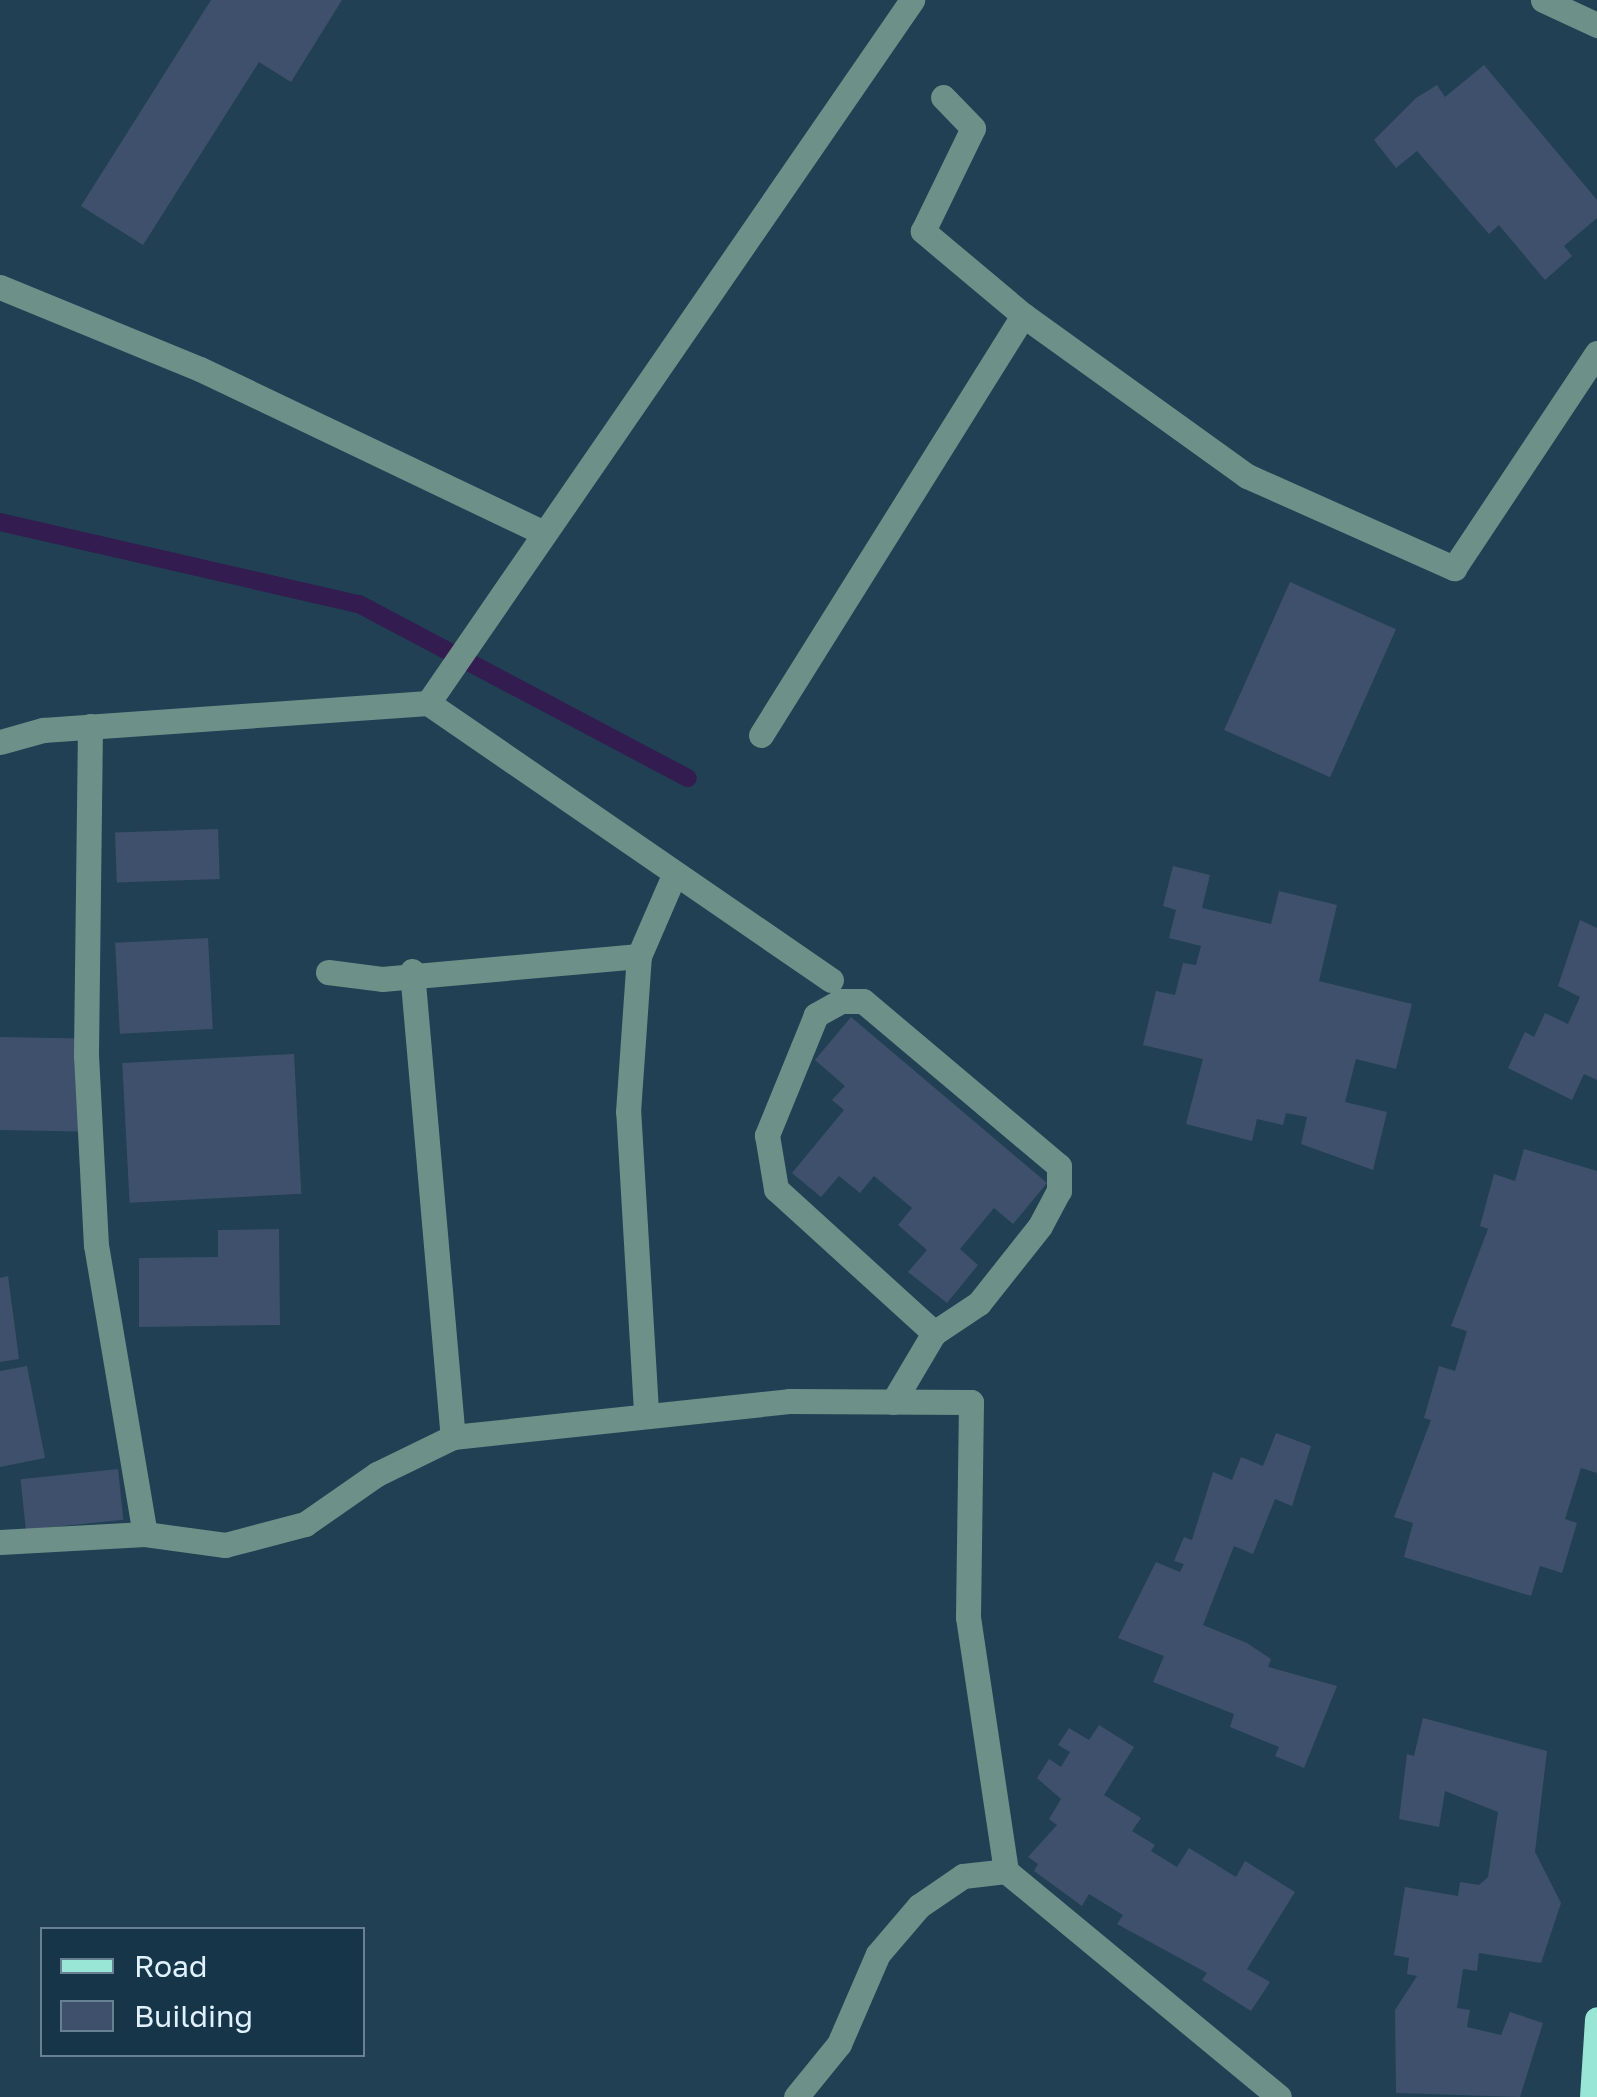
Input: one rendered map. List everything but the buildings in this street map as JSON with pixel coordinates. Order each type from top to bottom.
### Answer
[{"type":"main road","points":[[1592,2097],[1597,2019]]},
{"type":"street","points":[[428,704],[912,0]]},
{"type":"street","points":[[1544,0],[1597,25]]},
{"type":"street","points":[[944,97],[973,128],[923,230],[1023,315],[1246,476],[1454,568],[1597,354]]},
{"type":"street","points":[[0,288],[200,369],[544,534]]},
{"type":"street","points":[[761,735],[1023,315]]},
{"type":"street","points":[[0,742],[90,726],[428,704],[831,980]]},
{"type":"street","points":[[90,726],[86,1055],[96,1245],[145,1534]]},
{"type":"street","points":[[646,1411],[628,1112],[640,956],[674,873]]},
{"type":"street","points":[[328,972],[382,979],[412,971],[640,956]]},
{"type":"street","points":[[412,971],[452,1437]]},
{"type":"street","points":[[893,1402],[934,1333],[979,1303],[1040,1226],[1059,1191],[1059,1166],[863,1001],[841,1000],[816,1015],[767,1135],[776,1188],[934,1333]]},
{"type":"street","points":[[0,1542],[145,1534],[225,1546],[305,1524],[377,1474],[452,1437],[646,1411],[971,1402],[968,1618],[1006,1870],[1280,2097]]},
{"type":"street","points":[[806,2092],[839,2044],[878,1954],[919,1906],[962,1876],[1006,1870]]},
{"type":"waterway","points":[[0,522],[359,604],[688,778]]}]
